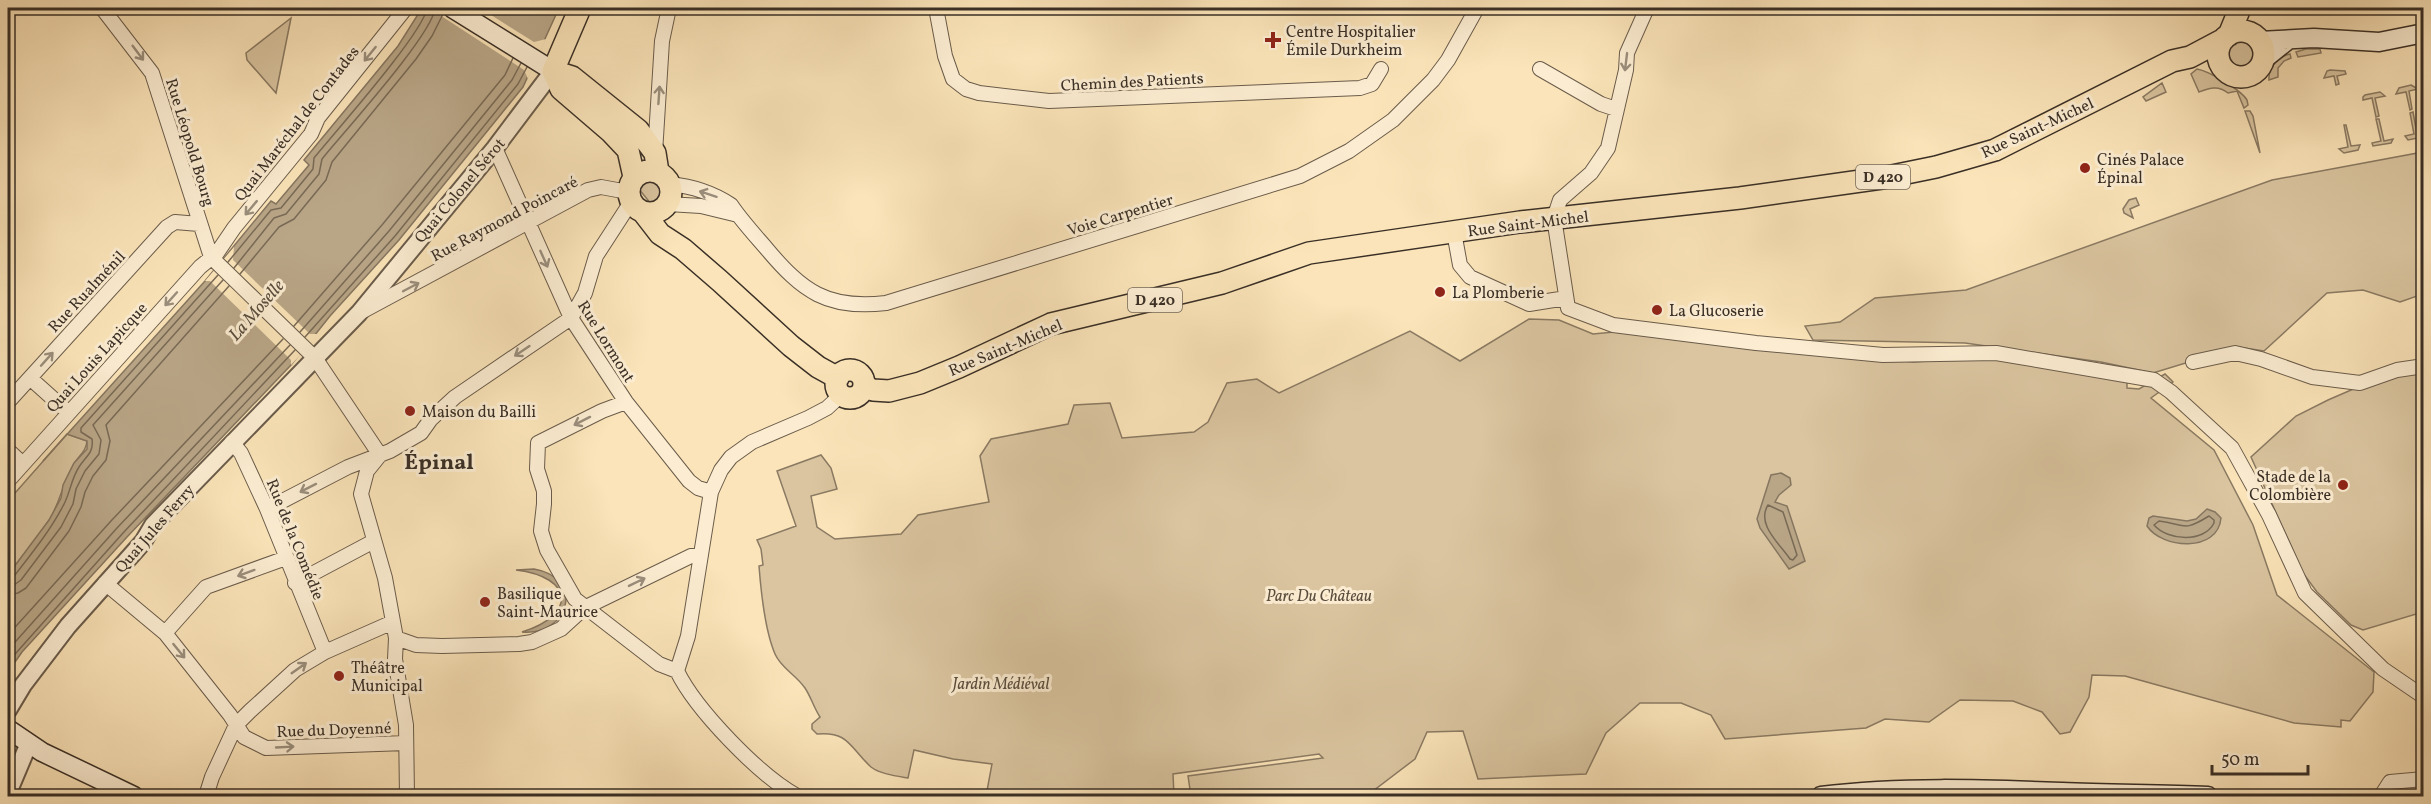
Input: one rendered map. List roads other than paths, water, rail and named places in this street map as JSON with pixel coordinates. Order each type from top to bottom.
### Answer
[{"type":"main road","points":[[452,8],[545,66],[572,76],[638,130],[648,192],[660,234],[683,249],[839,386]]},
{"type":"main road","name":"Quai Colonel Sérot","points":[[545,66],[580,8]]},
{"type":"main road","points":[[2190,57],[2220,64],[2230,74],[2244,77],[2256,71],[2245,41],[2240,9]]},
{"type":"main road","points":[[2220,64],[2219,47],[2245,41],[2314,38],[2379,42],[2424,33]]},
{"type":"main road","name":"Rue Saint-Michel","points":[[839,386],[848,371],[854,371],[862,377],[864,386],[873,390],[889,391],[906,387],[959,367],[1051,324],[1213,286],[1309,253],[1554,218],[1740,198],[1936,167],[1995,150],[2172,61],[2245,41]]},
{"type":"main road","points":[[545,66],[561,89],[611,132],[628,150],[648,192]]},
{"type":"main road","points":[[8,729],[35,748],[134,796]]},
{"type":"main road","points":[[1821,796],[1864,790],[1900,789],[2208,796]]},
{"type":"street","points":[[8,12],[11,8]]},
{"type":"street","name":"Rue Léopold Bourg","points":[[102,8],[152,73],[199,224],[214,260]]},
{"type":"street","name":"Quai Maréchal de Contades","points":[[214,260],[311,134],[318,118],[406,8]]},
{"type":"street","points":[[267,509],[348,467],[421,433],[431,419],[455,397],[571,318],[589,284],[596,256],[648,192],[662,41],[669,8]]},
{"type":"street","name":"Chemin des Patients","points":[[936,8],[945,56],[953,79],[966,89],[979,93],[1049,101],[1360,88],[1372,84],[1381,69]]},
{"type":"street","name":"Voie Carpentier","points":[[648,192],[680,185],[721,198],[730,205],[794,279],[820,296],[854,305],[886,303],[1300,176],[1349,152],[1393,120],[1432,80],[1448,60],[1477,8]]},
{"type":"street","points":[[1647,8],[1627,53],[1626,70],[1608,148],[1591,173],[1560,200],[1554,218],[1568,308],[1613,324],[1756,343],[1883,355],[1996,353],[2154,380],[2171,392],[2232,448],[2269,515],[2304,593],[2383,669],[2424,697]]},
{"type":"street","name":"Quai Colonel Sérot","points":[[309,352],[359,313],[432,221],[495,148],[545,66]]},
{"type":"street","points":[[1540,69],[1592,99],[1616,109]]},
{"type":"street","name":"Rue Lormont","points":[[495,148],[571,318],[626,402],[689,481],[698,488],[711,492]]},
{"type":"street","name":"Rue Raymond Poincaré","points":[[359,313],[588,190],[602,186],[648,192]]},
{"type":"street","points":[[648,192],[738,215]]},
{"type":"street","name":"Rue Rualménil","points":[[8,402],[167,227],[175,222],[199,224]]},
{"type":"street","points":[[1454,232],[1460,265],[1470,277],[1530,304],[1566,298]]},
{"type":"street","points":[[214,260],[309,352],[380,454]]},
{"type":"street","name":"Quai Louis Lapicque","points":[[8,481],[200,267],[214,260]]},
{"type":"street","name":"Quai Jules Ferry","points":[[8,710],[23,685],[68,626],[143,542],[153,525],[232,442],[309,352]]},
{"type":"street","points":[[2193,362],[2235,353],[2261,359],[2312,377],[2360,383],[2397,370],[2424,366]]},
{"type":"street","points":[[30,378],[69,413]]},
{"type":"street","points":[[677,671],[688,636],[711,492],[721,470],[731,457],[759,438],[826,408],[839,386]]},
{"type":"street","points":[[626,402],[538,443],[537,469],[544,490],[541,531],[547,550],[575,599],[584,608],[659,664],[677,671],[694,697],[745,756],[764,774],[797,796]]},
{"type":"street","name":"Rue de la Comédie","points":[[232,442],[241,453],[267,509],[295,583],[325,652]]},
{"type":"street","points":[[8,450],[23,464]]},
{"type":"street","points":[[380,454],[367,471],[361,495],[385,578],[396,638],[394,659],[402,697],[407,796]]},
{"type":"street","points":[[295,583],[374,541]]},
{"type":"street","points":[[396,638],[416,645],[442,646],[532,642],[561,629],[584,608],[691,556],[701,555]]},
{"type":"street","points":[[165,633],[206,587],[286,558]]},
{"type":"street","name":"Rue du Doyenné","points":[[105,583],[165,633],[244,737],[266,748],[406,743]]},
{"type":"street","points":[[206,796],[212,777],[236,725],[295,670],[325,652],[393,622]]},
{"type":"street","points":[[8,793],[35,748]]},
{"type":"street","points":[[2381,796],[2390,782],[2424,779]]},
{"type":"water","name":"La Moselle","points":[[422,8],[559,8],[523,87],[399,240],[330,316],[291,365],[127,537],[22,652],[8,672],[8,575],[49,520],[61,498],[63,485],[74,463],[87,449],[87,441],[67,434],[205,281],[271,201],[276,204],[309,165],[304,160],[398,46]]},
{"type":"water","points":[[1781,473],[1790,478],[1791,485],[1779,495],[1775,502],[1787,506],[1805,561],[1789,569],[1760,528],[1757,519],[1771,475]]},
{"type":"water","points":[[2207,509],[2215,512],[2221,518],[2218,529],[2210,537],[2200,542],[2176,543],[2154,534],[2147,526],[2149,518],[2153,516],[2187,521],[2196,519]]},
{"type":"water","points":[[534,569],[550,574],[561,583],[565,594],[565,605],[560,616],[551,625],[538,631],[522,632],[540,625],[560,607],[561,597],[558,588],[549,580],[516,570]]},
{"type":"place","name":"Centre Hospitalier Émile Durkheim","points":[[1273,40]]},
{"type":"place","name":"Cinés Palace Épinal","points":[[2085,168]]},
{"type":"place","name":"La Plomberie","points":[[1440,292]]},
{"type":"place","name":"La Glucoserie","points":[[1657,310]]},
{"type":"place","name":"Maison du Bailli","points":[[410,411]]},
{"type":"place","name":"Stade de la Colombière","points":[[2343,485]]},
{"type":"place","name":"Basilique Saint-Maurice","points":[[485,602]]},
{"type":"place","name":"Théâtre Municipal","points":[[339,676]]},
{"type":"district","name":"Épinal","points":[[439,461]]},
{"type":"park label","name":"Parc Du Château","points":[[1319,595]]},
{"type":"park label","name":"Jardin Médiéval","points":[[1001,683]]}]
